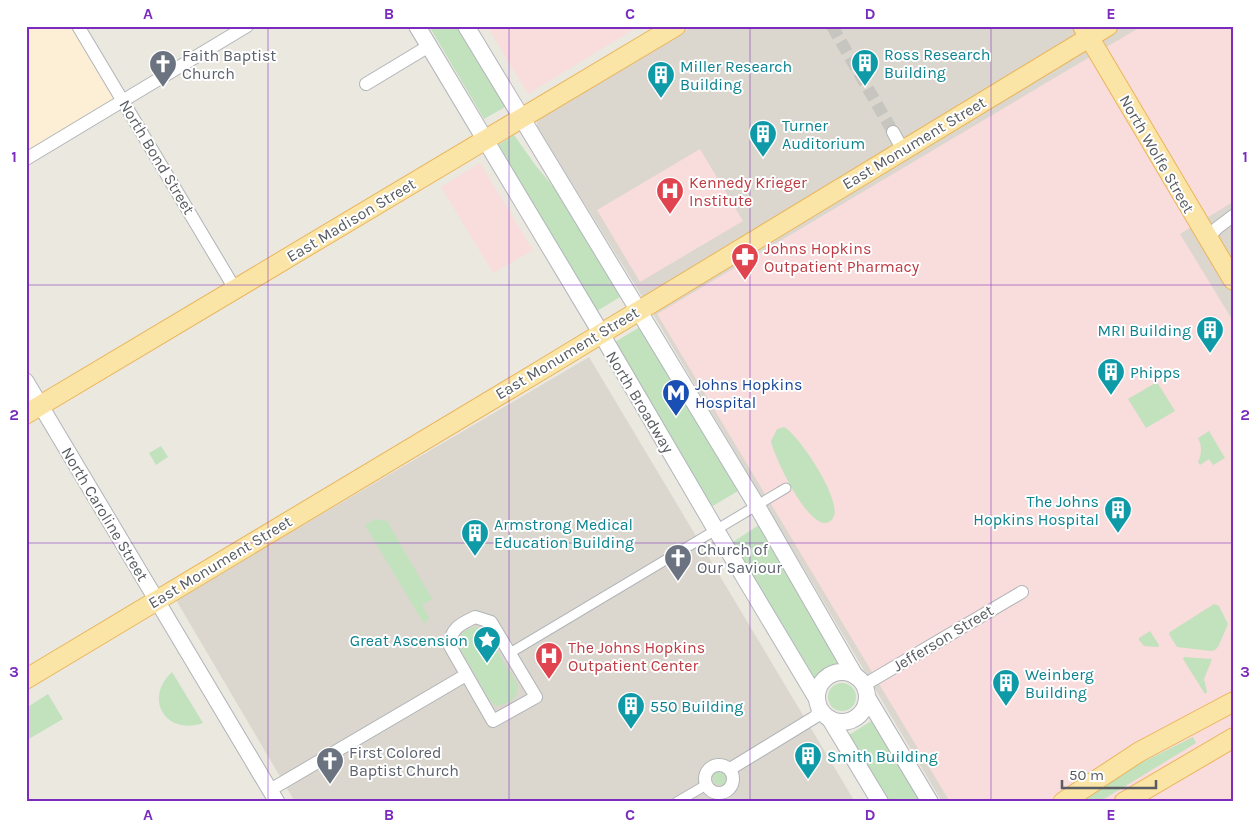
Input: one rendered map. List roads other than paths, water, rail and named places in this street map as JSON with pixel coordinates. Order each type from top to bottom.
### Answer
[{"type":"main road","name":"North Broadway","points":[[417,26],[880,802]]},
{"type":"main road","points":[[466,26],[757,506],[930,802]]},
{"type":"main road","name":"East Madison Street","points":[[34,410],[676,26]]},
{"type":"main road","name":"East Monument Street","points":[[26,679],[543,369],[599,333],[903,150],[1086,32],[1108,26]]},
{"type":"main road","name":"North Wolfe Street","points":[[1086,32],[1233,280]]},
{"type":"main road","points":[[847,672],[862,686],[866,705],[862,713],[856,718],[840,722],[823,709],[819,686],[831,675],[847,672]]},
{"type":"main road","points":[[1063,802],[1139,752],[1233,702]]},
{"type":"main road","points":[[1124,802],[1233,738]]},
{"type":"street","name":"North Bond Street","points":[[78,26],[235,289]]},
{"type":"street","points":[[26,159],[247,26]]},
{"type":"street","points":[[366,84],[429,46]]},
{"type":"street","points":[[893,132],[903,150]]},
{"type":"street","points":[[1208,240],[1216,228],[1233,216]]},
{"type":"street","name":"North Caroline Street","points":[[26,382],[34,410],[157,600],[273,796]]},
{"type":"street","points":[[510,653],[786,488]]},
{"type":"street","name":"Jefferson Street","points":[[862,686],[1022,592]]},
{"type":"street","points":[[475,617],[491,622],[536,697],[493,722],[466,675],[450,646],[450,637],[456,628],[475,617]]},
{"type":"street","points":[[273,796],[466,675]]},
{"type":"street","points":[[730,769],[815,717],[823,709]]},
{"type":"street","points":[[718,765],[726,766],[730,769],[734,778],[728,790],[723,793],[713,792],[706,785],[706,776],[710,768],[718,765]]},
{"type":"street","points":[[677,802],[706,785]]},
{"type":"tunnel","points":[[832,26],[893,132]]},
{"type":"place","name":"Ross Research Building","points":[[865,87]]},
{"type":"place","name":"Faith Baptist Church","points":[[163,88]]},
{"type":"place","name":"Miller Research Building","points":[[661,99]]},
{"type":"place","name":"Turner Auditorium","points":[[763,158]]},
{"type":"place","name":"Kennedy Krieger Institute","points":[[670,215]]},
{"type":"place","name":"Johns Hopkins Outpatient Pharmacy","points":[[745,281]]},
{"type":"place","name":"MRI Building","points":[[1210,354]]},
{"type":"place","name":"Phipps","points":[[1111,396]]},
{"type":"place","name":"Johns Hopkins Hospital","points":[[676,417]]},
{"type":"place","name":"The Johns Hopkins Hospital","points":[[1118,534]]},
{"type":"place","name":"Armstrong Medical Education Building","points":[[475,557]]},
{"type":"place","name":"Church of Our Saviour","points":[[678,582]]},
{"type":"place","name":"Great Ascension","points":[[487,664]]},
{"type":"place","name":"The Johns Hopkins Outpatient Center","points":[[549,680]]},
{"type":"place","name":"Weinberg Building","points":[[1006,707]]},
{"type":"place","name":"550 Building","points":[[631,730]]},
{"type":"place","name":"Smith Building","points":[[808,780]]},
{"type":"place","name":"First Colored Baptist Church","points":[[330,785]]}]
